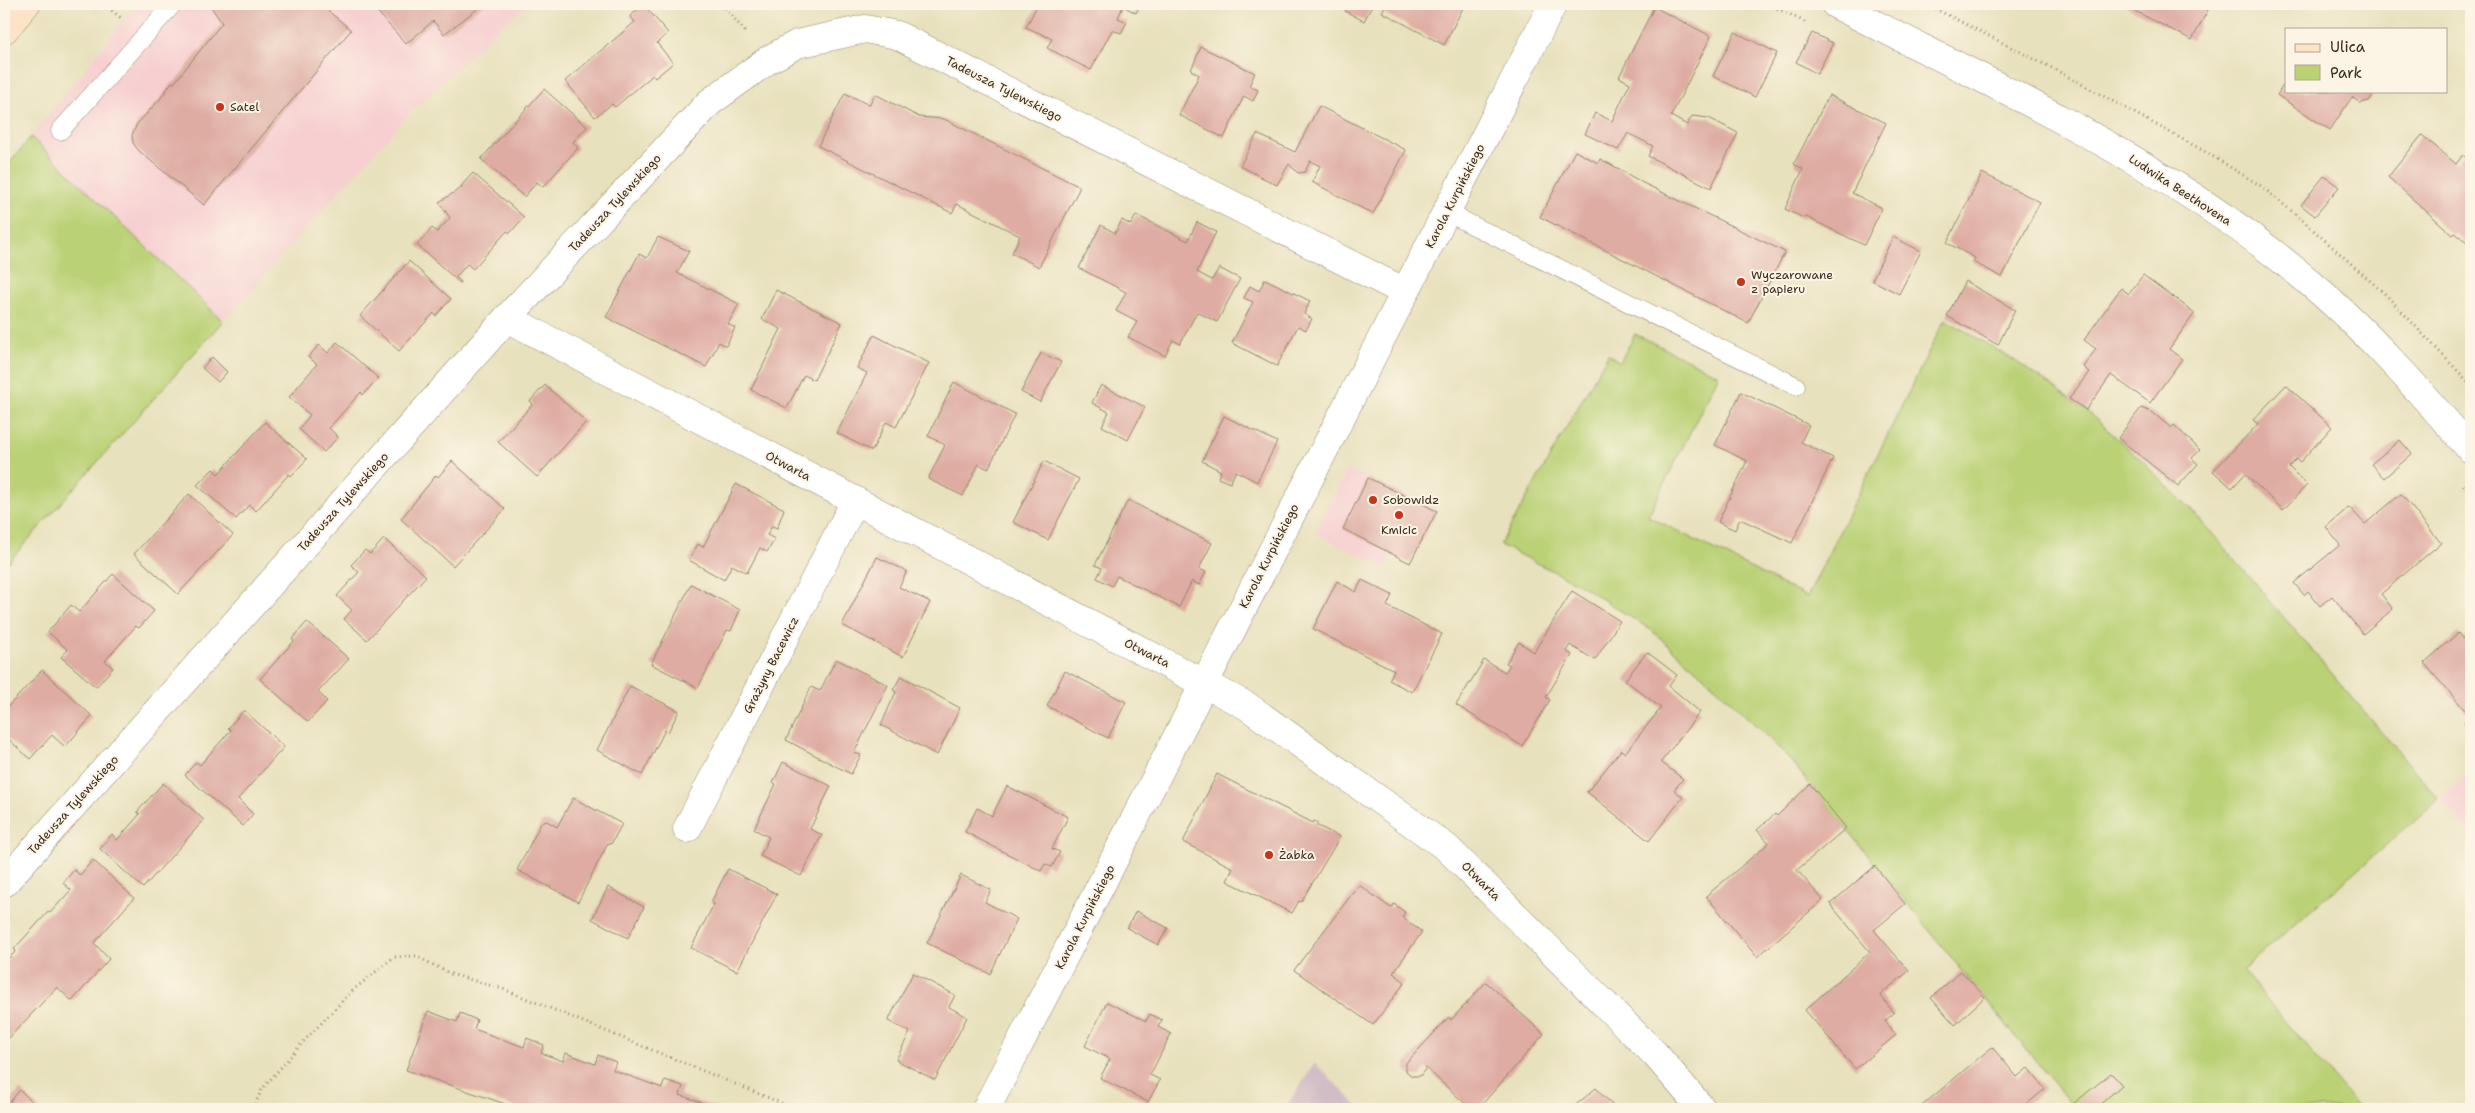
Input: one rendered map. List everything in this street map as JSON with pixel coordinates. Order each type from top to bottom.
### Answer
[{"type":"main road","points":[[4,30],[26,4]]},
{"type":"street","name":"Karola Kurpińskiego","points":[[986,1109],[1553,4]]},
{"type":"street","name":"Ludwika Beethovena","points":[[1836,4],[2099,140],[2188,192],[2316,288],[2361,329],[2408,378],[2471,450]]},
{"type":"street","name":"Tadeusza Tylewskiego","points":[[4,884],[507,318],[710,102],[768,60],[797,44],[865,29],[897,35],[1405,292]]},
{"type":"street","name":"Otwarta","points":[[507,318],[1247,706],[1447,848],[1655,1054],[1702,1109]]},
{"type":"street","name":"Grażyny Bacewicz","points":[[687,828],[855,501]]},
{"type":"lane","points":[[60,131],[173,4]]},
{"type":"lane","points":[[1446,212],[1796,386]]},
{"type":"path","points":[[104,4],[119,16]]},
{"type":"path","points":[[722,4],[739,25]]},
{"type":"path","points":[[1768,4],[1811,25]]},
{"type":"path","points":[[2458,479],[2471,494]]},
{"type":"path","points":[[253,1109],[262,1089],[304,1040],[352,991],[394,956],[416,956],[451,974],[503,989],[796,1109]]},
{"type":"shaded area","points":[[137,4],[529,4],[500,26],[410,113],[223,321],[31,137]]},
{"type":"shaded area","points":[[1347,469],[1420,502],[1386,568],[1315,533]]},
{"type":"shaded area","points":[[2471,772],[2471,835],[2439,799]]},
{"type":"shaded area","points":[[1315,1063],[1361,1109],[1285,1109]]},
{"type":"green space","points":[[31,137],[223,321],[4,567],[4,169]]},
{"type":"green space","points":[[1945,319],[2014,360],[2086,410],[2141,460],[2199,518],[2439,799],[2242,970],[2360,1109],[2075,1109],[1786,755],[1717,688],[1651,630],[1579,584],[1500,545],[1608,354],[1620,362],[1635,334],[1719,375],[1648,516],[1807,597]]},
{"type":"building","name":"Satel","points":[[209,4],[320,4],[351,30],[204,205],[139,151],[133,143],[132,135],[137,124],[160,99],[172,82],[174,83],[222,23]]},
{"type":"building","points":[[377,4],[484,4],[444,34],[433,21],[406,44],[373,7]]},
{"type":"building","points":[[1038,4],[1141,4],[1136,13],[1123,6],[1118,18],[1127,22],[1121,33],[1112,30],[1091,70],[1047,48],[1052,39],[1026,27]]},
{"type":"building","points":[[1348,4],[1373,4],[1364,21],[1345,11]]},
{"type":"building","points":[[1386,4],[1465,4],[1444,45],[1382,12]]},
{"type":"building","points":[[2121,4],[2211,4],[2192,40]]},
{"type":"building","points":[[644,5],[668,33],[657,43],[673,63],[655,78],[653,75],[615,107],[612,104],[595,117],[565,81],[635,22],[630,16]]},
{"type":"building","points":[[1654,7],[1711,36],[1671,116],[1687,125],[1692,116],[1709,118],[1738,133],[1711,188],[1648,156],[1653,146],[1628,133],[1618,150],[1585,134],[1595,113],[1612,121],[1630,83],[1619,77]]},
{"type":"building","points":[[1735,32],[1777,53],[1755,97],[1713,76]]},
{"type":"building","points":[[1812,33],[1833,43],[1817,74],[1796,62]]},
{"type":"building","points":[[1201,47],[1255,73],[1249,86],[1258,90],[1253,101],[1244,96],[1224,138],[1179,115],[1199,75],[1191,70]]},
{"type":"building","points":[[2285,82],[2285,92],[2375,92],[2369,101],[2360,103],[2352,97],[2330,130],[2277,95]]},
{"type":"building","points":[[544,89],[587,127],[573,142],[578,148],[543,187],[537,182],[524,197],[481,159]]},
{"type":"building","points":[[845,93],[869,105],[875,94],[919,117],[944,119],[1080,187],[1039,267],[1012,253],[1020,236],[957,204],[952,213],[818,146]]},
{"type":"building","points":[[1829,95],[1886,123],[1852,193],[1882,208],[1864,245],[1804,216],[1803,218],[1785,209],[1803,169],[1794,164]]},
{"type":"building","points":[[1319,106],[1406,150],[1373,214],[1312,182],[1320,166],[1310,161],[1305,172],[1298,173],[1289,164],[1277,185],[1240,166],[1257,134],[1295,152]]},
{"type":"building","points":[[2422,135],[2456,164],[2463,155],[2471,162],[2466,171],[2471,176],[2471,237],[2467,242],[2455,233],[2453,235],[2388,177]]},
{"type":"building","points":[[1575,151],[1598,163],[1600,159],[1643,183],[1785,252],[1748,323],[1540,217]]},
{"type":"building","points":[[473,173],[524,217],[510,233],[507,231],[473,269],[467,264],[456,277],[460,283],[417,245],[432,228],[437,232],[450,218],[439,202],[463,187],[461,186]]},
{"type":"building","points":[[1982,173],[2040,202],[2002,277],[1973,262],[1975,258],[1947,243]]},
{"type":"building","points":[[2324,176],[2339,187],[2315,216],[2301,205]]},
{"type":"building","points":[[1136,215],[1188,241],[1197,222],[1216,232],[1197,272],[1212,280],[1219,268],[1240,279],[1217,322],[1197,312],[1180,344],[1173,340],[1165,356],[1128,337],[1137,322],[1116,311],[1126,292],[1079,268],[1101,225],[1115,233],[1122,220],[1131,225]]},
{"type":"building","points":[[658,237],[689,251],[677,273],[739,304],[728,324],[735,328],[726,346],[719,342],[706,367],[606,317],[639,254],[647,258]]},
{"type":"building","points":[[1893,237],[1921,251],[1899,294],[1872,280]]},
{"type":"building","points":[[409,261],[451,299],[436,316],[434,313],[399,351],[360,316]]},
{"type":"building","points":[[2143,275],[2195,313],[2169,349],[2182,359],[2150,403],[2111,375],[2086,410],[2069,399],[2089,372],[2083,367],[2096,349],[2084,340],[2121,288],[2129,294]]},
{"type":"building","points":[[1265,279],[1310,301],[1304,314],[1312,319],[1306,330],[1298,326],[1277,366],[1232,343],[1253,302],[1244,298],[1250,286],[1259,291]]},
{"type":"building","points":[[1965,281],[2015,310],[1998,345],[1947,316]]},
{"type":"building","points":[[776,290],[842,323],[814,380],[804,375],[787,408],[751,390],[781,329],[762,319]]},
{"type":"building","points":[[874,335],[929,363],[896,427],[886,422],[872,451],[837,433],[867,373],[857,368]]},
{"type":"building","points":[[337,342],[378,378],[363,395],[361,392],[329,428],[338,437],[324,452],[299,429],[310,415],[289,397],[317,364],[308,357],[319,345],[328,353]]},
{"type":"building","points":[[1041,353],[1061,362],[1040,402],[1021,392]]},
{"type":"building","points":[[212,357],[227,372],[218,382],[202,368]]},
{"type":"building","points":[[954,382],[1015,414],[988,469],[979,464],[963,496],[928,479],[945,445],[928,436]]},
{"type":"building","points":[[545,385],[586,422],[537,477],[498,442],[533,404],[530,401]]},
{"type":"building","points":[[1101,385],[1145,407],[1128,440],[1102,426],[1109,412],[1092,403]]},
{"type":"building","points":[[2286,385],[2332,427],[2300,462],[2296,459],[2289,467],[2307,485],[2283,510],[2245,474],[2232,488],[2213,471],[2258,424],[2253,420]]},
{"type":"building","points":[[1741,392],[1809,425],[1801,442],[1833,458],[1792,543],[1740,519],[1735,530],[1718,522],[1747,461],[1715,445]]},
{"type":"building","points":[[2141,408],[2152,412],[2171,428],[2174,425],[2200,450],[2192,458],[2198,464],[2178,486],[2118,438]]},
{"type":"building","points":[[1224,416],[1277,442],[1257,482],[1236,471],[1230,483],[1218,478],[1221,471],[1202,461]]},
{"type":"building","points":[[265,422],[307,459],[291,476],[289,474],[256,511],[249,505],[236,519],[197,485],[213,469],[218,474]]},
{"type":"building","points":[[2400,440],[2412,454],[2384,478],[2371,464]]},
{"type":"building","points":[[452,461],[505,509],[453,566],[401,519],[436,475],[438,477]]},
{"type":"building","points":[[1044,461],[1079,479],[1048,540],[1013,522]]},
{"type":"building","points":[[1368,478],[1437,511],[1410,563],[1343,529]]},
{"type":"building","points":[[736,484],[784,509],[777,528],[772,526],[767,535],[775,539],[767,552],[760,548],[747,573],[732,565],[724,580],[689,560],[698,544],[703,547]]},
{"type":"building","points":[[189,494],[233,535],[178,594],[134,554]]},
{"type":"building","points":[[2401,494],[2441,543],[2381,594],[2393,609],[2363,634],[2332,596],[2320,606],[2308,591],[2304,595],[2294,583],[2340,545],[2326,527],[2349,507],[2365,524]]},
{"type":"building","points":[[1128,500],[1212,543],[1199,569],[1206,572],[1199,585],[1192,581],[1179,607],[1117,576],[1112,586],[1097,578],[1102,568],[1095,565]]},
{"type":"building","points":[[384,539],[426,576],[367,640],[344,619],[352,610],[337,596],[359,572],[351,565],[365,550],[370,554]]},
{"type":"building","points":[[877,557],[907,571],[899,587],[930,602],[903,657],[842,625]]},
{"type":"building","points":[[113,574],[154,611],[139,628],[136,626],[105,661],[113,668],[96,687],[61,657],[68,650],[48,632],[71,605],[79,612]]},
{"type":"building","points":[[1362,580],[1392,595],[1387,606],[1442,634],[1412,692],[1389,680],[1394,670],[1313,629],[1337,581],[1356,592]]},
{"type":"building","points":[[691,584],[740,610],[731,631],[727,630],[698,688],[651,664]]},
{"type":"building","points":[[1572,591],[1620,621],[1595,660],[1570,645],[1566,651],[1572,655],[1546,697],[1550,700],[1522,746],[1456,705],[1484,660],[1505,672],[1510,665],[1506,663],[1519,642],[1534,652]]},
{"type":"building","points":[[307,622],[349,659],[318,692],[327,701],[308,722],[260,679],[294,641],[292,639]]},
{"type":"building","points":[[2471,632],[2471,731],[2464,722],[2470,716],[2424,663],[2458,633],[2463,639]]},
{"type":"building","points":[[1647,652],[1677,675],[1669,686],[1700,712],[1661,762],[1683,779],[1674,790],[1683,797],[1649,841],[1587,792],[1621,750],[1625,753],[1661,708],[1625,680]]},
{"type":"building","points":[[836,659],[888,685],[854,753],[861,755],[851,774],[786,740],[811,687],[820,691]]},
{"type":"building","points":[[42,670],[92,716],[65,747],[52,735],[30,759],[4,735],[4,711]]},
{"type":"building","points":[[1065,671],[1126,702],[1108,738],[1047,706]]},
{"type":"building","points":[[901,676],[960,708],[937,755],[881,725],[896,692],[893,690]]},
{"type":"building","points":[[630,686],[679,711],[668,732],[665,730],[642,775],[597,750]]},
{"type":"building","points":[[244,710],[284,747],[238,799],[253,814],[243,826],[185,775],[196,762],[200,765],[231,730],[228,728]]},
{"type":"building","points":[[783,762],[831,786],[810,829],[822,835],[801,876],[760,856],[769,837],[754,829],[776,784],[773,783]]},
{"type":"building","name":"Żabka","points":[[1217,774],[1313,823],[1314,821],[1318,823],[1316,825],[1340,837],[1301,902],[1299,901],[1292,913],[1227,881],[1233,868],[1183,842]]},
{"type":"building","points":[[163,783],[204,820],[143,888],[100,849],[112,834],[117,840],[140,814],[137,812]]},
{"type":"building","points":[[1810,784],[1846,828],[1797,870],[1823,900],[1757,957],[1706,896],[1769,843],[1757,830],[1775,814],[1777,816]]},
{"type":"building","points":[[1007,786],[1068,817],[1052,849],[1060,852],[1052,867],[1045,864],[1041,871],[965,832],[977,808],[992,816]]},
{"type":"building","points":[[573,798],[622,824],[611,844],[608,843],[578,902],[517,870],[541,823],[547,821],[557,827]]},
{"type":"building","points":[[93,860],[134,898],[94,943],[109,959],[72,1001],[57,987],[9,1038],[4,1034],[4,963],[16,951],[14,949],[71,890],[63,883],[74,870],[80,875]]},
{"type":"building","points":[[1875,866],[1905,904],[1874,930],[1909,971],[1880,995],[1894,1013],[1885,1021],[1896,1035],[1855,1069],[1805,1010],[1870,952],[1830,904]]},
{"type":"building","points":[[728,869],[777,894],[737,971],[691,948],[714,904],[711,902]]},
{"type":"building","points":[[961,875],[991,890],[985,902],[1017,919],[990,974],[927,943]]},
{"type":"building","points":[[1359,885],[1391,908],[1394,904],[1405,912],[1402,917],[1422,932],[1393,973],[1405,982],[1373,1025],[1294,970]]},
{"type":"building","points":[[608,887],[644,907],[628,938],[592,919]]},
{"type":"building","points":[[1136,911],[1168,928],[1158,945],[1127,928]]},
{"type":"building","points":[[1961,971],[1985,997],[1955,1025],[1931,998]]},
{"type":"building","points":[[913,973],[955,995],[949,1007],[967,1017],[935,1080],[896,1060],[910,1032],[888,1021]]},
{"type":"building","points":[[1486,982],[1544,1034],[1478,1109],[1471,1109],[1426,1068],[1420,1076],[1412,1076],[1406,1071],[1406,1063],[1449,1017],[1451,1020]]},
{"type":"building","points":[[1107,1002],[1146,1021],[1150,1014],[1162,1020],[1158,1027],[1171,1034],[1150,1075],[1160,1080],[1148,1102],[1100,1078],[1110,1059],[1085,1046]]},
{"type":"building","points":[[428,1011],[457,1022],[460,1013],[477,1020],[474,1029],[524,1047],[527,1038],[544,1045],[541,1053],[563,1061],[566,1053],[595,1064],[598,1055],[616,1062],[613,1070],[662,1088],[665,1080],[683,1086],[680,1095],[720,1109],[520,1109],[406,1070]]},
{"type":"building","points":[[1992,1047],[2017,1077],[2028,1068],[2045,1089],[2021,1109],[2017,1107],[2014,1109],[1918,1109]]},
{"type":"building","points":[[2111,1073],[2122,1085],[2095,1109],[2062,1109],[2070,1103],[2072,1105]]},
{"type":"building","points":[[1596,1088],[1616,1109],[1571,1109]]},
{"type":"building","points":[[20,1090],[40,1109],[4,1109]]},
{"type":"place","name":"Satel","points":[[220,107]]},
{"type":"place","name":"Wyczarowane z papieru","points":[[1741,282]]},
{"type":"place","name":"Sobowidz","points":[[1373,500]]},
{"type":"place","name":"Kmicic","points":[[1399,515]]},
{"type":"place","name":"Żabka","points":[[1269,855]]}]
